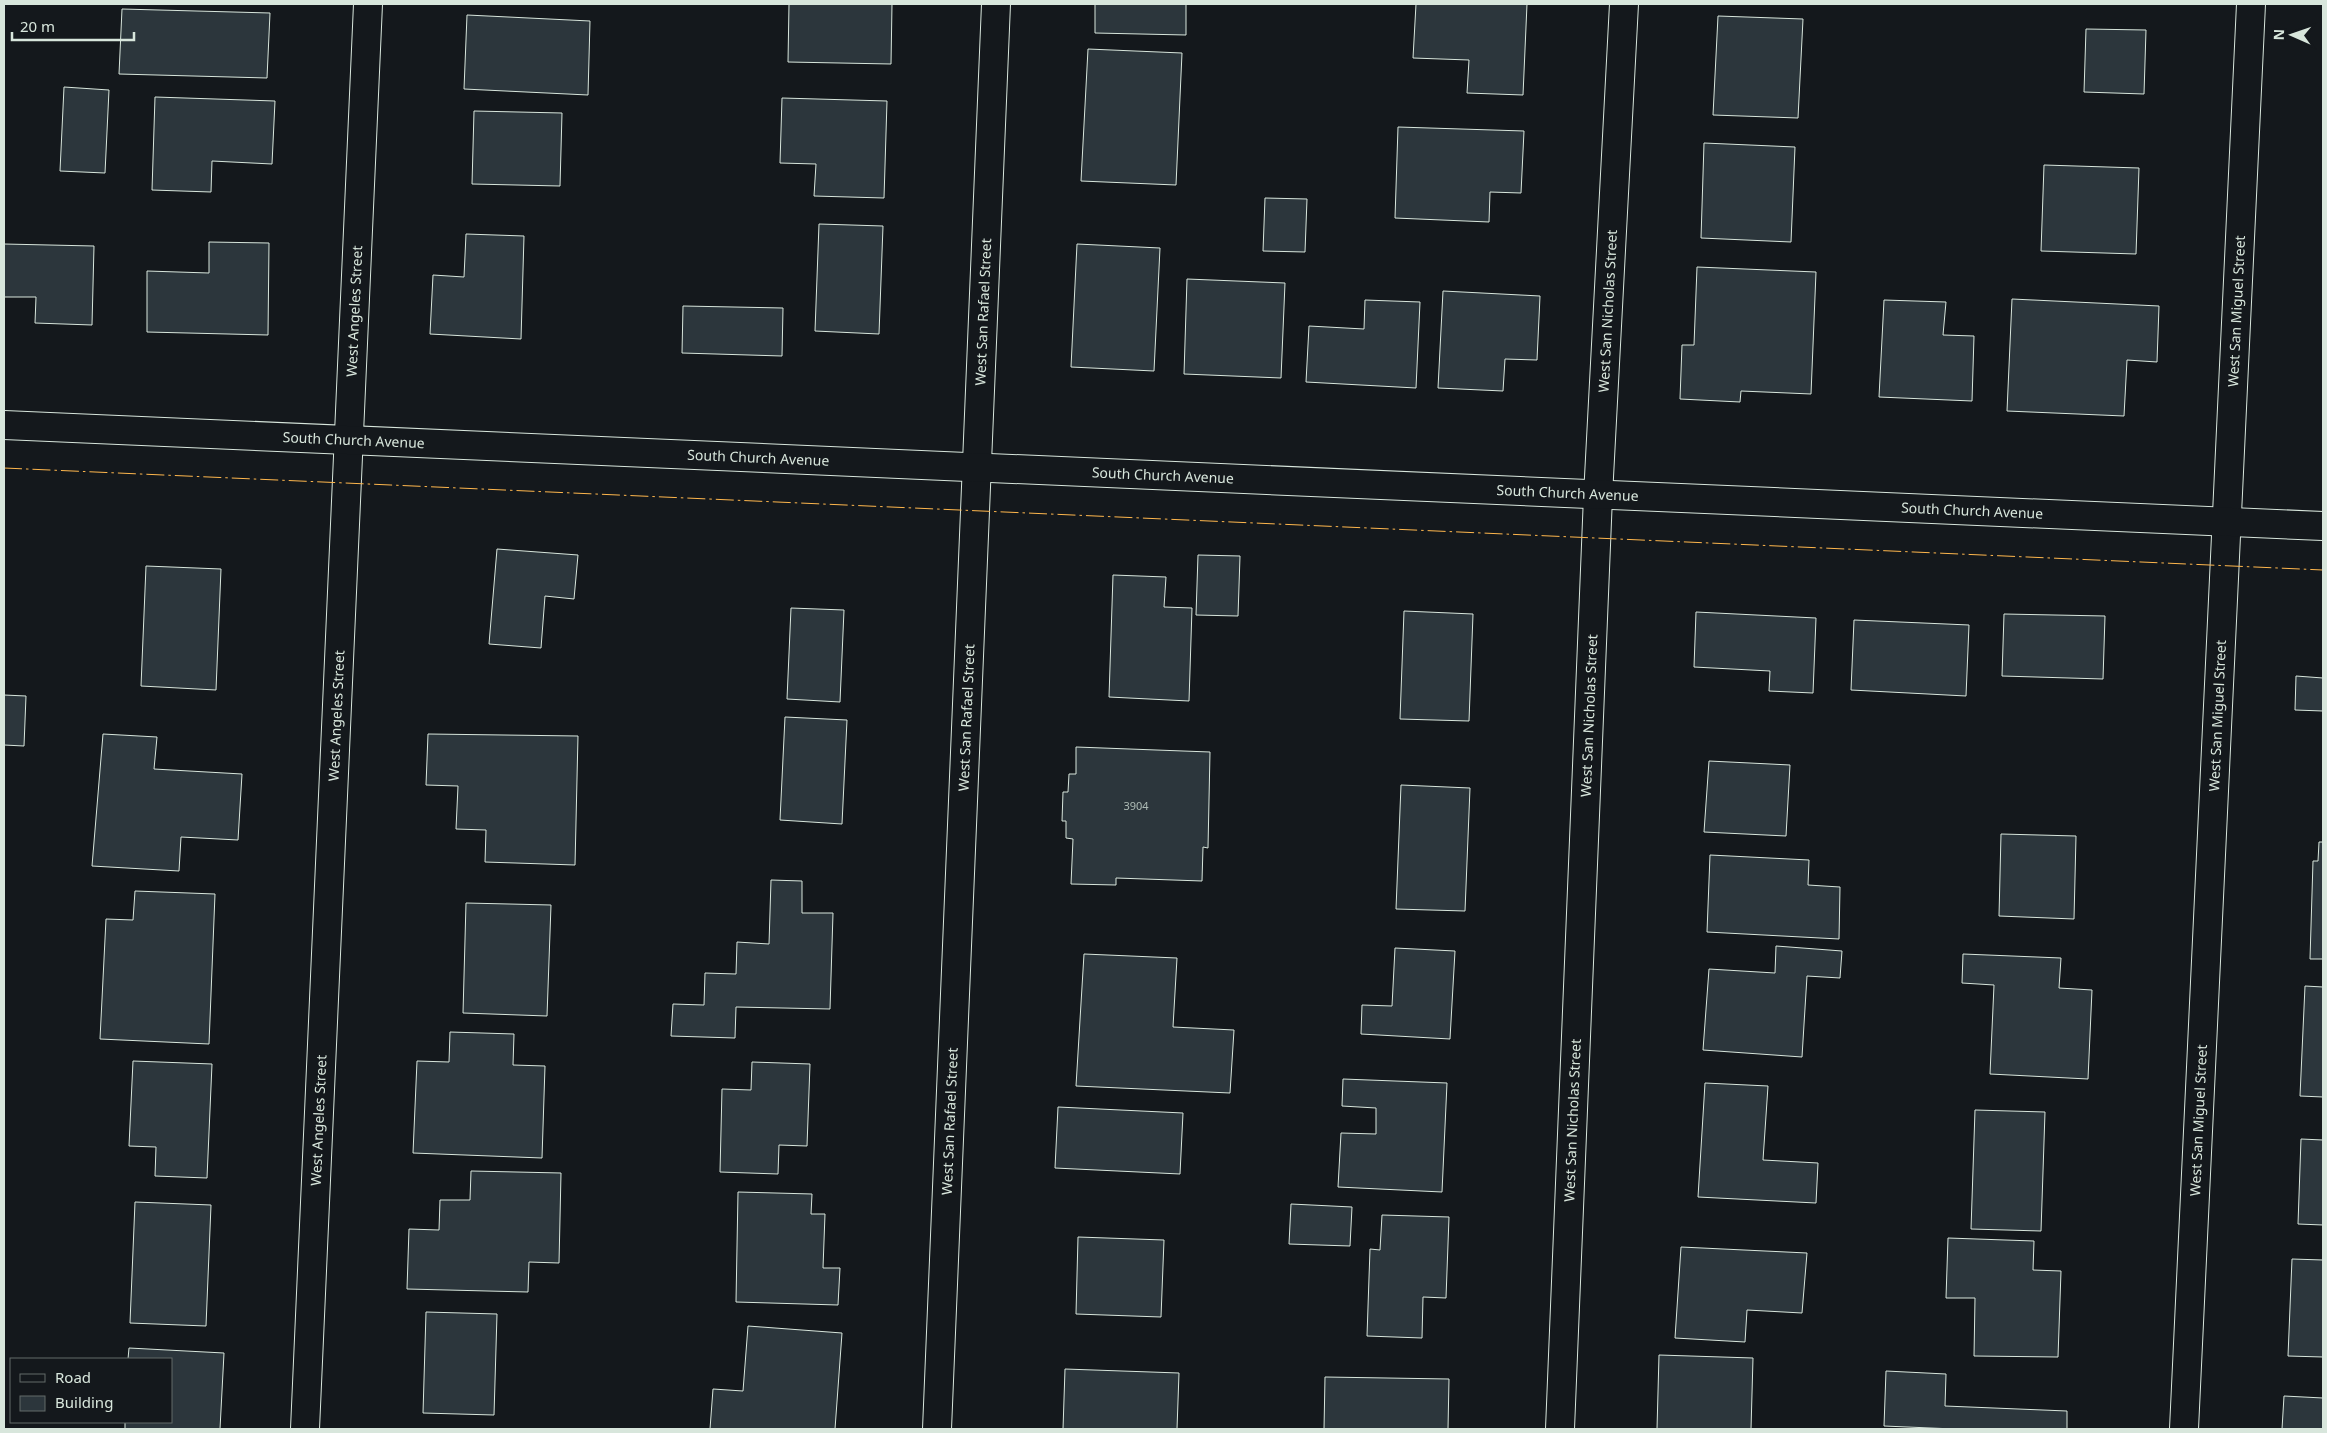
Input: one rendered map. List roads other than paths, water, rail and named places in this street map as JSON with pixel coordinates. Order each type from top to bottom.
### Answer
[{"type":"street","name":"West Angeles Street","points":[[305,1429],[368,4]]},
{"type":"street","name":"West San Rafael Street","points":[[937,1429],[996,4]]},
{"type":"street","name":"West San Nicholas Street","points":[[1560,1429],[1598,496],[1624,4]]},
{"type":"street","name":"West San Miguel Street","points":[[2184,1429],[2251,4]]},
{"type":"street","name":"South Church Avenue","points":[[4,424],[977,469],[2323,526]]}]
